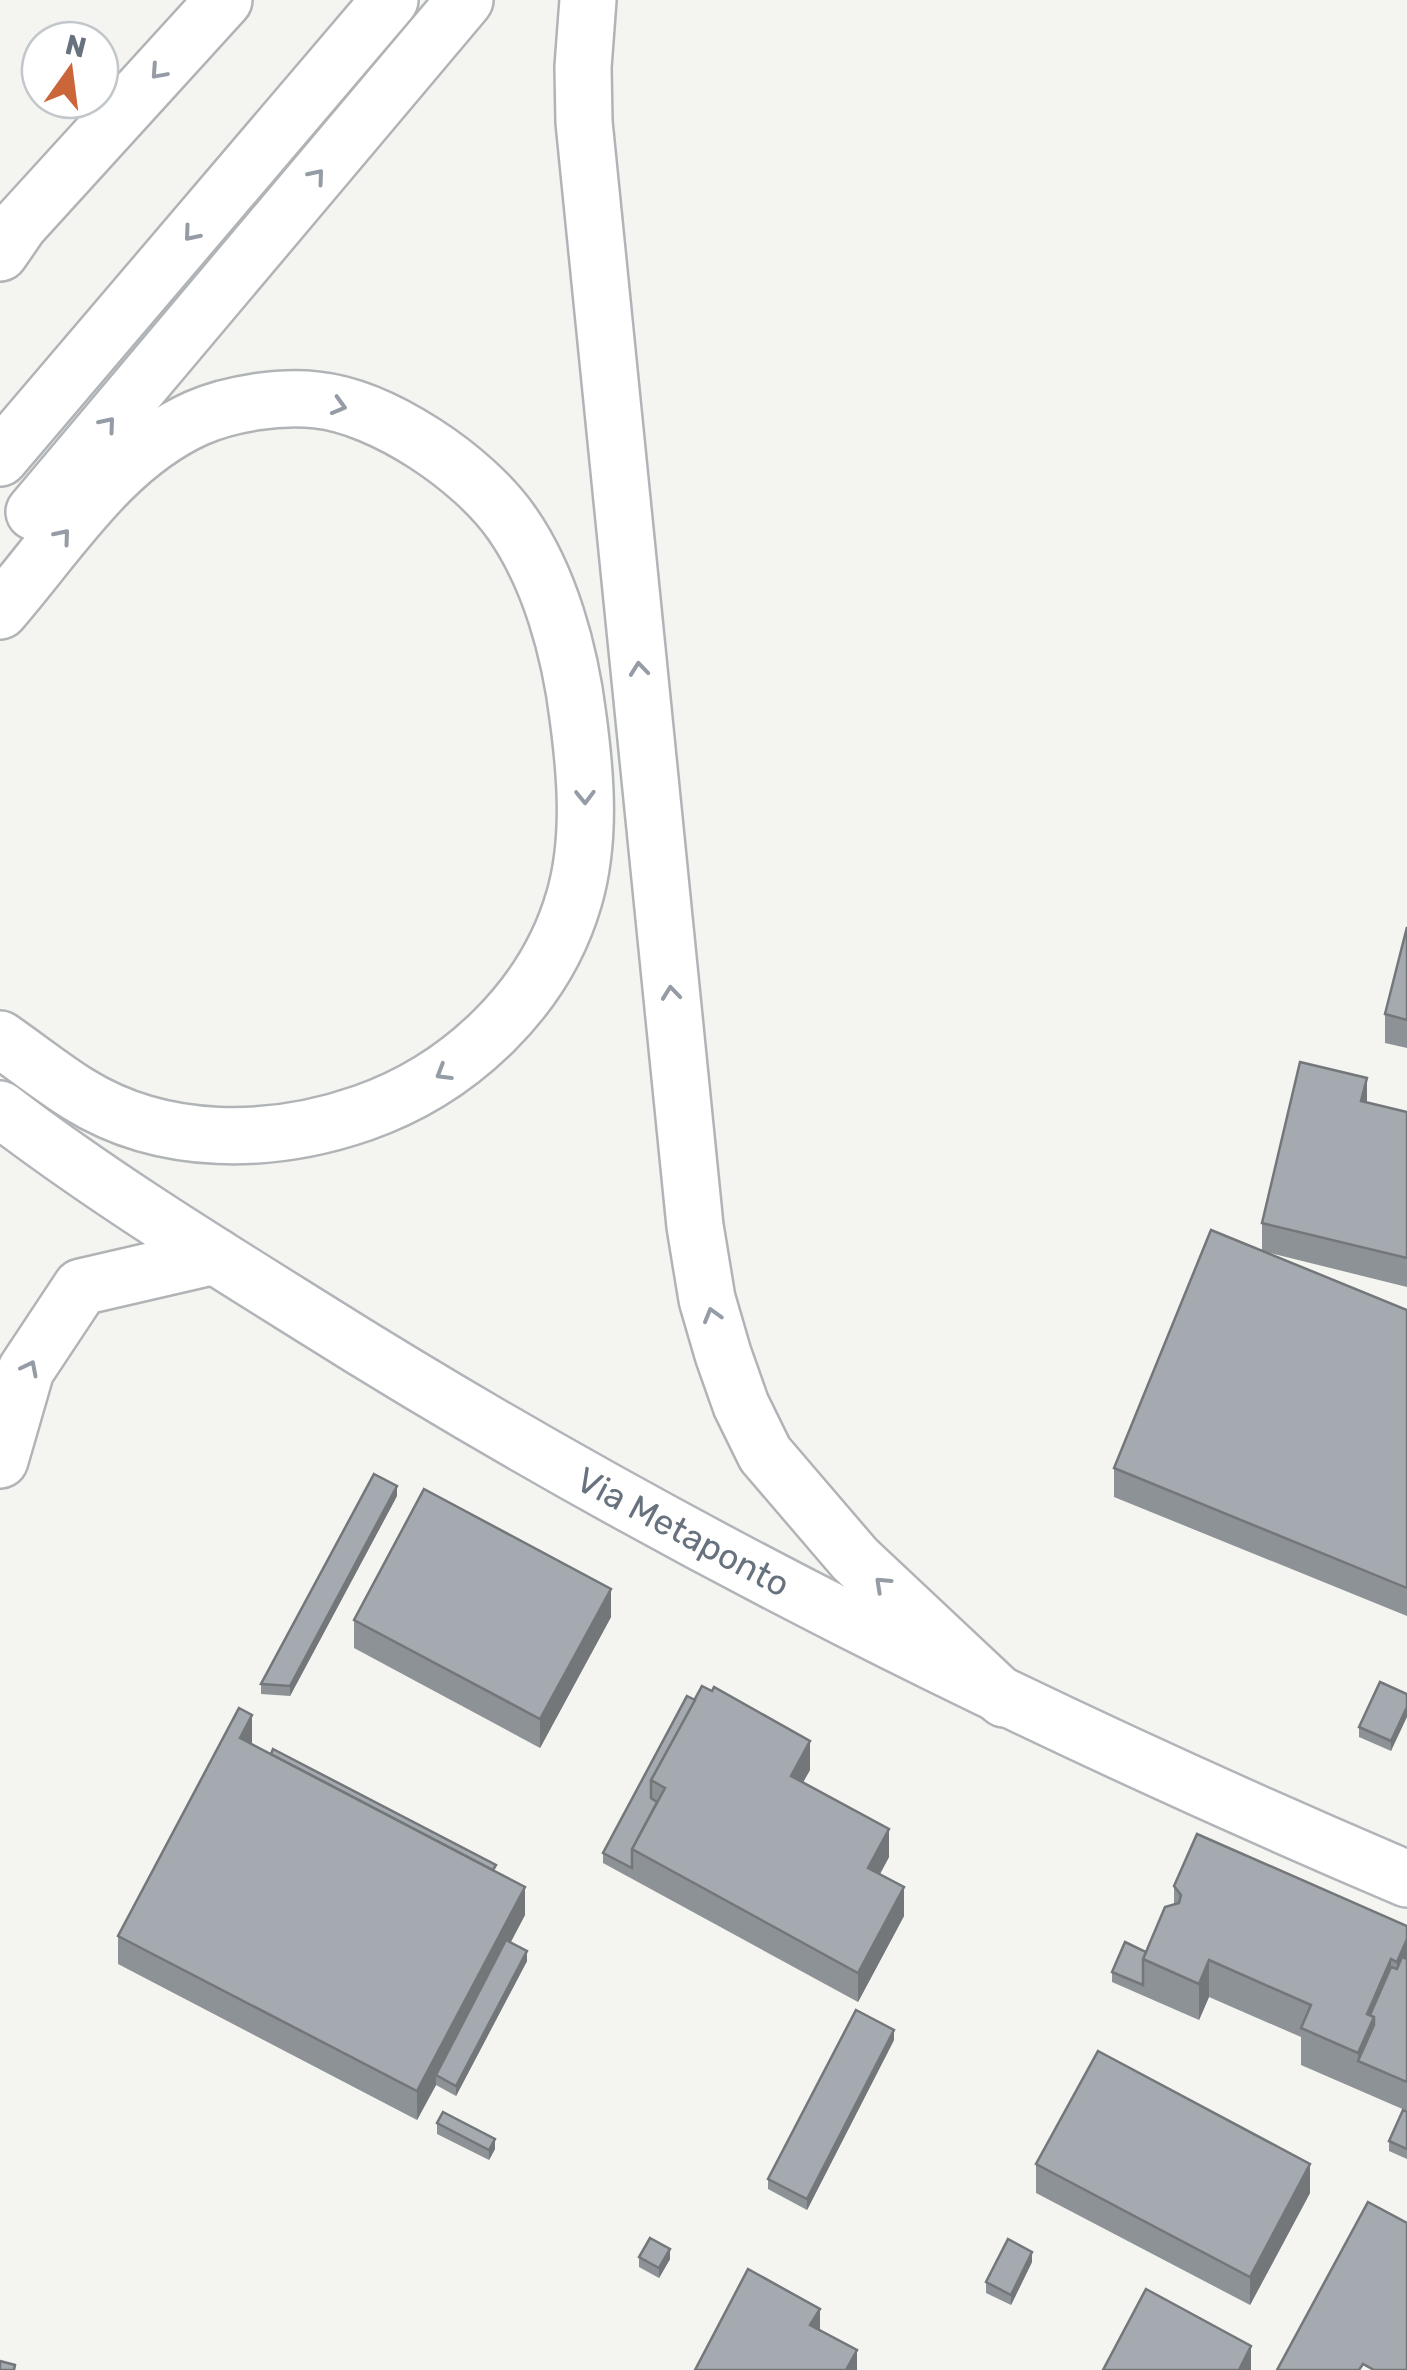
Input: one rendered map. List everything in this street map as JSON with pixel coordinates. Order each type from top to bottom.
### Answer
[{"type":"main road","points":[[0,252],[20,224],[224,0]]},
{"type":"main road","points":[[0,458],[390,0]]},
{"type":"main road","points":[[0,552],[465,0]]},
{"type":"main road","points":[[588,0],[584,122],[695,1226],[707,1299],[741,1405],[765,1454],[855,1559],[1004,1699]]},
{"type":"main road","points":[[0,611],[99,492],[166,437],[198,418],[276,400],[318,400],[358,412],[400,429],[438,454],[482,488],[512,522],[536,566],[566,651],[581,736],[586,805],[575,896],[540,974],[485,1040],[455,1067],[374,1110],[323,1127],[268,1136],[213,1136],[171,1129],[128,1118],[80,1095],[0,1039]]},
{"type":"main road","name":"Via Metaponto","points":[[0,1109],[215,1256],[415,1382],[622,1502],[1004,1699],[1206,1793],[1407,1879]]},
{"type":"main road","points":[[0,1460],[26,1370],[81,1287],[215,1256]]},
{"type":"building","points":[[1407,927],[1407,1020],[1385,1014]]},
{"type":"building","points":[[1300,1062],[1367,1078],[1361,1101],[1407,1112],[1407,1258],[1262,1223]]},
{"type":"building","points":[[1211,1230],[1407,1310],[1407,1588],[1114,1468]]},
{"type":"building","points":[[374,1474],[397,1486],[290,1686],[261,1684]]},
{"type":"building","points":[[424,1489],[611,1589],[540,1719],[354,1620]]},
{"type":"building","points":[[1380,1682],[1407,1694],[1407,1707],[1391,1741],[1359,1727]]},
{"type":"building","points":[[702,1686],[712,1691],[714,1687],[810,1741],[791,1776],[889,1829],[868,1868],[904,1887],[858,1973],[632,1849],[665,1788],[651,1780]]},
{"type":"building","points":[[687,1696],[695,1700],[651,1780],[651,1798],[657,1802],[632,1849],[632,1868],[603,1853]]},
{"type":"building","points":[[239,1708],[252,1715],[240,1738],[525,1887],[417,2091],[118,1936]]},
{"type":"building","points":[[273,1749],[496,1865],[493,1870],[271,1754]]},
{"type":"building","points":[[1197,1834],[1407,1926],[1407,1939],[1397,1962],[1391,1959],[1367,2014],[1374,2017],[1358,2053],[1301,2028],[1311,2005],[1209,1960],[1199,1984],[1143,1959],[1165,1907],[1179,1903],[1181,1895],[1174,1886]]},
{"type":"building","points":[[506,1940],[527,1951],[456,2086],[436,2075]]},
{"type":"building","points":[[1125,1942],[1146,1952],[1143,1985],[1112,1972]]},
{"type":"building","points":[[1402,1957],[1407,1959],[1407,2082],[1358,2061],[1374,2025],[1370,2015],[1391,1967],[1397,1969]]},
{"type":"building","points":[[856,2010],[894,2030],[807,2199],[768,2179]]},
{"type":"building","points":[[1098,2051],[1310,2164],[1250,2277],[1036,2164]]},
{"type":"building","points":[[1403,2110],[1407,2112],[1407,2149],[1389,2141]]},
{"type":"building","points":[[443,2112],[495,2139],[489,2150],[437,2123]]},
{"type":"building","points":[[1368,2202],[1407,2223],[1407,2370],[1374,2370],[1363,2364],[1359,2370],[1277,2370]]},
{"type":"building","points":[[650,2238],[670,2249],[659,2268],[639,2257]]},
{"type":"building","points":[[1008,2239],[1032,2252],[1011,2295],[986,2282]]},
{"type":"building","points":[[748,2269],[820,2309],[810,2325],[857,2350],[846,2370],[695,2370]]},
{"type":"building","points":[[1146,2289],[1251,2346],[1239,2370],[1103,2370]]},
{"type":"building","points":[[0,2361],[15,2365],[14,2370],[0,2370]]}]
